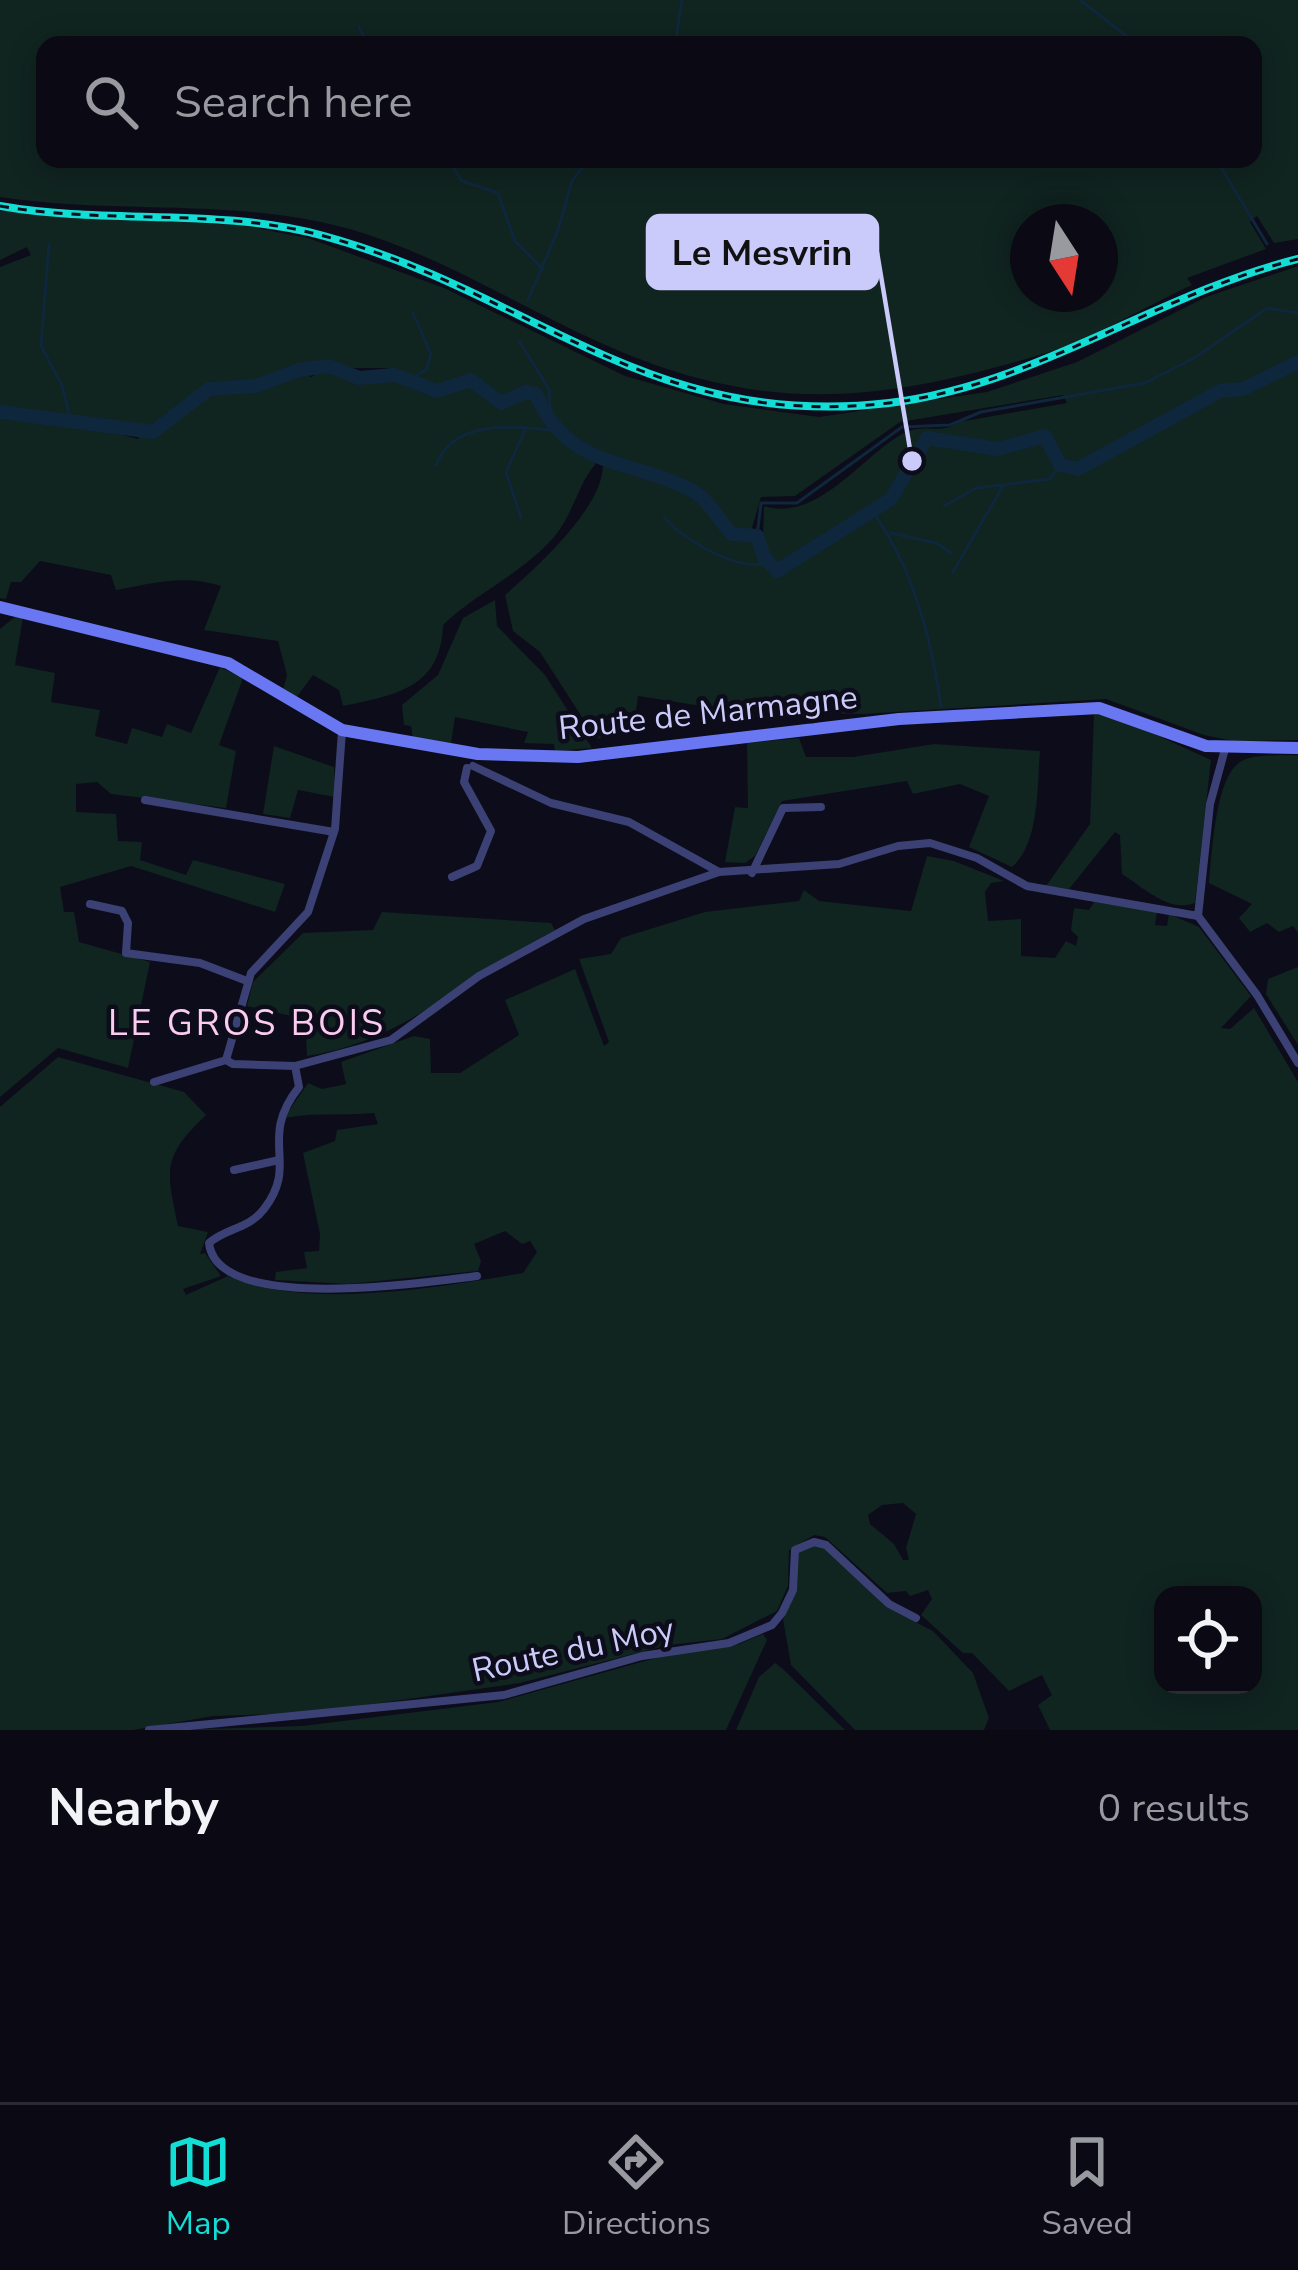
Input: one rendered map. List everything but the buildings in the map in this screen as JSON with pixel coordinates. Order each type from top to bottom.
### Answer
[{"type":"main road","name":"Route de Marmagne","points":[[0,607],[228,663],[342,730],[458,751],[473,763],[578,758],[899,719],[1099,708],[1225,749],[1298,748]]},
{"type":"street","points":[[226,1060],[247,981],[308,912],[334,832],[342,730]]},
{"type":"street","points":[[1225,749],[1210,804],[1198,916],[1257,995],[1298,1063]]},
{"type":"street","points":[[452,878],[477,866],[491,831],[464,782],[473,763],[551,803],[629,822],[719,872]]},
{"type":"street","points":[[145,800],[334,832]]},
{"type":"street","points":[[752,874],[783,808],[821,807]]},
{"type":"street","points":[[154,1082],[226,1060],[295,1066],[391,1040],[479,976],[584,919],[719,872],[752,874],[839,864],[898,845],[930,843],[976,858],[1028,886],[1198,916]]},
{"type":"street","points":[[90,904],[122,911],[128,923],[126,953],[200,963],[247,981]]},
{"type":"street","points":[[318,1061],[276,1121],[278,1188],[265,1209],[245,1226],[209,1243],[226,1271],[247,1281],[333,1289],[477,1276]]},
{"type":"street","points":[[295,1066],[299,1084]]},
{"type":"street","points":[[234,1169],[279,1160]]},
{"type":"street","name":"Route du Moy","points":[[149,1730],[504,1695],[642,1656],[730,1643],[778,1620],[793,1591],[795,1550],[814,1542],[826,1545],[889,1604],[916,1618]]},
{"type":"green space","points":[[0,0],[1298,0],[1298,239],[1274,243],[1257,216],[1250,222],[1266,249],[1187,278],[1192,285],[1062,348],[927,383],[821,394],[715,382],[601,343],[448,267],[353,230],[265,213],[0,197]]},
{"type":"green space","points":[[0,211],[245,226],[308,238],[444,288],[625,376],[724,404],[819,417],[987,392],[1077,362],[1206,297],[1298,266],[1298,740],[1233,741],[1204,735],[1106,699],[863,714],[740,712],[638,696],[633,731],[596,739],[540,652],[513,631],[505,595],[552,551],[584,512],[602,474],[602,457],[554,537],[443,625],[434,663],[424,675],[397,692],[362,702],[343,706],[339,690],[313,675],[296,698],[283,690],[287,675],[278,641],[204,630],[221,586],[208,582],[156,582],[116,590],[111,575],[40,561],[21,582],[11,582],[6,599],[0,598],[0,416],[33,423],[70,422],[138,439],[141,426],[0,407],[0,267],[31,255],[27,247],[0,260]],"holes":[[[325,361],[343,368],[386,368],[421,384],[448,385],[449,395],[380,378],[364,383],[324,370],[311,377],[302,374],[300,367]],[[1063,395],[1067,403],[904,433],[821,496],[784,509],[764,506],[763,536],[752,528],[761,497],[795,496],[900,422]]]},
{"type":"green space","points":[[495,600],[497,626],[545,675],[592,748],[555,751],[554,744],[524,743],[528,732],[455,717],[451,743],[413,738],[411,726],[404,725],[402,705],[438,675],[463,618]]},
{"type":"green space","points":[[16,616],[23,617],[15,665],[55,673],[51,702],[100,710],[95,736],[127,744],[132,728],[162,737],[167,724],[191,733],[220,667],[243,678],[219,745],[236,751],[226,808],[111,794],[97,782],[76,784],[76,812],[116,814],[118,841],[142,842],[140,860],[186,875],[193,860],[285,884],[275,912],[131,866],[60,887],[64,912],[74,912],[79,942],[150,962],[128,1068],[58,1048],[0,1097],[0,629]]},
{"type":"green space","points":[[1094,713],[1124,720],[1211,760],[1195,903],[1166,902],[1122,874],[1120,835],[1115,832],[1069,889],[1046,886],[1090,824]]},
{"type":"green space","points":[[799,738],[806,757],[853,757],[934,744],[1040,751],[1028,844],[1012,867],[969,847],[989,796],[960,784],[913,794],[907,781],[782,801],[755,856],[745,863],[725,862],[735,807],[748,808],[747,743]]},
{"type":"green space","points":[[274,746],[334,767],[335,797],[298,790],[290,818],[263,814]]},
{"type":"green space","points":[[1298,755],[1298,933],[1293,926],[1279,932],[1267,923],[1250,932],[1239,918],[1252,904],[1209,883],[1220,800],[1240,762]]},
{"type":"green space","points":[[927,856],[954,861],[1004,881],[991,883],[985,892],[988,921],[1021,919],[1021,956],[1055,958],[1066,941],[1076,946],[1078,937],[1071,930],[1074,908],[1089,910],[1094,902],[1157,912],[1155,925],[1167,926],[1169,914],[1199,927],[1251,996],[1221,1028],[1230,1029],[1254,1008],[1298,1082],[1298,1730],[1050,1730],[1038,1705],[1052,1695],[1042,1675],[1009,1691],[972,1653],[963,1653],[921,1615],[932,1599],[928,1590],[910,1596],[906,1591],[887,1593],[825,1537],[814,1535],[789,1550],[788,1586],[777,1611],[722,1639],[668,1645],[520,1683],[310,1713],[213,1716],[133,1730],[0,1730],[0,1107],[58,1057],[184,1092],[206,1115],[181,1142],[171,1165],[174,1207],[178,1226],[208,1232],[200,1254],[205,1253],[221,1276],[183,1289],[186,1295],[228,1276],[294,1292],[333,1294],[414,1289],[523,1273],[537,1252],[530,1241],[522,1244],[505,1231],[474,1244],[481,1261],[478,1271],[348,1284],[275,1280],[276,1272],[307,1268],[304,1252],[319,1251],[320,1234],[303,1153],[335,1141],[337,1130],[378,1124],[374,1113],[284,1118],[308,1083],[322,1089],[346,1084],[341,1062],[414,1036],[430,1039],[431,1073],[460,1073],[519,1035],[505,1000],[575,969],[604,1046],[609,1042],[579,959],[611,954],[621,938],[705,912],[799,901],[804,890],[819,901],[911,911]],"holes":[[[903,1503],[916,1514],[906,1548],[909,1560],[903,1560],[894,1544],[870,1524],[868,1515],[882,1505]]]},
{"type":"green space","points":[[382,912],[551,923],[555,930],[406,1022],[342,1048],[307,1056],[305,1019],[247,1006],[253,982],[303,933],[373,930]]},
{"type":"green space","points":[[1298,967],[1298,1045],[1266,994],[1268,979]]},
{"type":"green space","points":[[813,1544],[826,1548],[886,1607],[933,1631],[973,1673],[989,1718],[984,1730],[855,1730],[791,1665],[783,1619],[795,1594],[798,1551]]},
{"type":"green space","points":[[763,1634],[767,1640],[726,1730],[171,1730],[302,1726],[498,1702],[670,1654],[739,1644]]},
{"type":"green space","points":[[775,1663],[845,1730],[736,1730],[759,1677]]},
{"type":"waterway","points":[[676,36],[682,0]]},
{"type":"waterway","points":[[1080,0],[1126,36]]},
{"type":"waterway","points":[[359,27],[364,36]]},
{"type":"waterway","points":[[454,168],[462,181],[498,193],[515,241],[543,269]]},
{"type":"waterway","points":[[528,300],[558,230],[572,181],[582,168]]},
{"type":"waterway","points":[[1221,168],[1267,244]]},
{"type":"waterway","points":[[49,244],[41,346],[62,385],[70,418]]},
{"type":"waterway","points":[[757,536],[761,503],[797,503],[902,427],[950,425],[981,412],[1145,383],[1196,357],[1267,308],[1298,313]]},
{"type":"waterway","points":[[406,382],[427,369],[431,354],[413,313]]},
{"type":"waterway","points":[[519,341],[549,389],[551,417]]},
{"type":"waterway","points":[[0,412],[153,432],[209,389],[256,386],[299,370],[329,366],[359,378],[395,375],[437,391],[471,380],[501,403],[526,392],[536,394],[549,419],[584,450],[693,491],[732,534],[757,536],[764,557],[777,571],[891,499],[927,438],[998,449],[1045,436],[1060,465],[1078,469],[1220,391],[1243,389],[1298,362]]},
{"type":"waterway","points":[[436,465],[446,449],[474,431],[510,427],[564,431]]},
{"type":"waterway","points":[[521,518],[506,472],[525,430]]},
{"type":"waterway","points":[[944,506],[976,488],[1050,479],[1060,465]]},
{"type":"waterway","points":[[953,572],[1003,486]]},
{"type":"waterway","points":[[872,511],[899,556],[918,604],[941,706]]},
{"type":"waterway","points":[[664,517],[712,552],[741,563],[767,563]]},
{"type":"waterway","points":[[891,533],[936,543],[951,553]]},
{"type":"railway","points":[[0,206],[81,215],[244,222],[324,236],[398,261],[660,377],[729,397],[804,406],[889,403],[995,378],[1195,294],[1298,259]]},
{"type":"place","name":"Le Mesvrin","points":[[912,461]]},
{"type":"district","name":"LE GROS BOIS","points":[[247,1023]]}]
